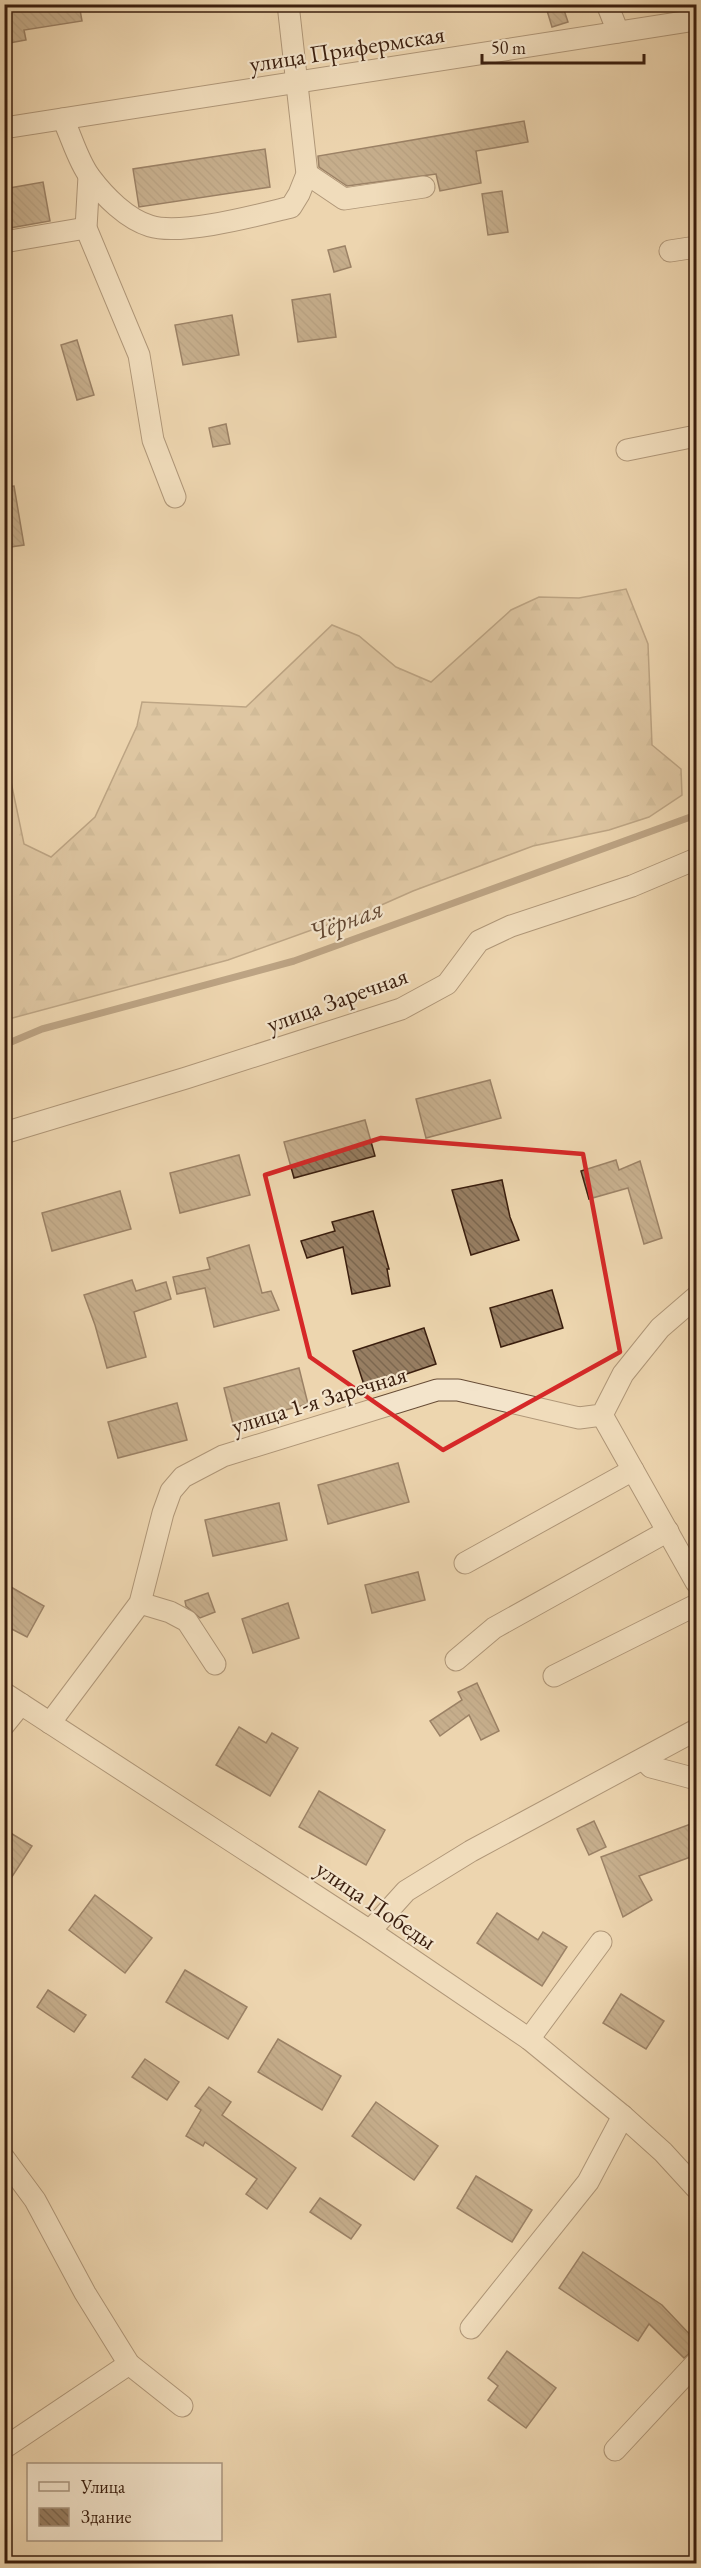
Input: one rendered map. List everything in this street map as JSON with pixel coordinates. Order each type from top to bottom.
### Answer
[{"type":"street","points":[[63,119],[89,176],[109,199],[125,212],[151,226],[181,228],[235,220],[291,207],[307,174],[288,4]]},
{"type":"street","points":[[607,4],[618,33]]},
{"type":"street","name":"улица Прифермская","points":[[4,128],[696,20]]},
{"type":"street","points":[[307,174],[344,199],[424,187]]},
{"type":"street","points":[[89,176],[86,228],[140,355],[153,440],[175,497]]},
{"type":"street","points":[[4,242],[86,228]]},
{"type":"street","points":[[670,251],[696,247]]},
{"type":"street","points":[[627,450],[696,436]]},
{"type":"street","name":"улица Заречная","points":[[4,1133],[186,1078],[401,1008],[447,984],[479,941],[511,927],[632,886],[696,859]]},
{"type":"street","points":[[696,1297],[660,1328],[623,1374],[602,1415],[696,1582]]},
{"type":"street","name":"улица 1-я Заречная","points":[[50,1723],[140,1603],[171,1491],[183,1477],[223,1456],[437,1390],[458,1390],[579,1418],[602,1415]]},
{"type":"street","points":[[465,1563],[633,1470]]},
{"type":"street","points":[[456,1660],[494,1628],[668,1531]]},
{"type":"street","points":[[140,1603],[170,1612],[187,1622],[215,1664]]},
{"type":"street","points":[[554,1676],[696,1605]]},
{"type":"street","points":[[4,1725],[13,1699]]},
{"type":"street","name":"улица Победы","points":[[13,1699],[370,1931],[529,2039],[623,2116],[663,2152],[696,2188]]},
{"type":"street","points":[[370,1931],[406,1891],[471,1851],[696,1730]]},
{"type":"street","points":[[643,1759],[651,1767],[696,1779]]},
{"type":"street","points":[[529,2039],[601,1942]]},
{"type":"street","points":[[471,2328],[588,2182],[623,2116]]},
{"type":"street","points":[[4,2158],[35,2200],[85,2294],[129,2364],[182,2406]]},
{"type":"street","points":[[615,2450],[696,2363]]},
{"type":"street","points":[[4,2448],[129,2364]]},
{"type":"highlighted area","points":[[381,1138],[583,1154],[620,1352],[443,1450],[310,1357],[265,1175]]},
{"type":"green space","points":[[626,589],[648,644],[652,745],[681,769],[682,795],[649,817],[609,830],[533,846],[413,891],[352,918],[228,960],[5,1020],[5,753],[24,844],[51,857],[95,817],[137,726],[142,702],[246,707],[332,625],[359,636],[396,667],[431,682],[511,610],[539,597],[579,598]]},
{"type":"building","points":[[4,4],[79,4],[82,21],[24,30],[26,40],[9,43]]},
{"type":"building","points":[[545,4],[562,4],[568,22],[552,27]]},
{"type":"building","points":[[524,121],[528,142],[476,151],[481,183],[440,191],[436,174],[347,186],[319,167],[318,156]]},
{"type":"building","points":[[265,149],[270,187],[139,207],[133,169]]},
{"type":"building","points":[[43,182],[50,221],[4,229],[4,189]]},
{"type":"building","points":[[502,191],[508,232],[488,235],[482,194]]},
{"type":"building","points":[[345,246],[351,267],[334,272],[328,250]]},
{"type":"building","points":[[330,294],[336,337],[298,342],[292,300]]},
{"type":"building","points":[[232,315],[239,355],[183,365],[175,325]]},
{"type":"building","points":[[77,340],[94,395],[77,400],[61,345]]},
{"type":"building","points":[[226,424],[230,444],[213,447],[209,428]]},
{"type":"building","points":[[14,486],[24,545],[4,548],[4,487]]},
{"type":"building","points":[[490,1080],[501,1118],[426,1138],[416,1099]]},
{"type":"building","points":[[365,1120],[375,1156],[294,1178],[284,1142]]},
{"type":"building","points":[[239,1155],[250,1195],[180,1213],[170,1173]]},
{"type":"building","points":[[616,1160],[619,1170],[640,1161],[662,1238],[644,1244],[628,1188],[589,1199],[581,1171]]},
{"type":"building","points":[[502,1180],[510,1217],[519,1240],[471,1255],[452,1190]]},
{"type":"building","points":[[120,1191],[131,1229],[52,1251],[42,1213]]},
{"type":"building","points":[[373,1211],[389,1269],[387,1269],[390,1286],[352,1294],[343,1247],[307,1258],[301,1241],[335,1231],[332,1222]]},
{"type":"building","points":[[249,1245],[262,1293],[271,1291],[279,1310],[214,1327],[205,1288],[177,1294],[173,1277],[210,1269],[207,1258]]},
{"type":"building","points":[[132,1280],[136,1291],[166,1282],[171,1299],[134,1312],[146,1357],[107,1368],[84,1295]]},
{"type":"building","points":[[552,1290],[563,1328],[501,1347],[490,1308]]},
{"type":"building","points":[[424,1328],[436,1364],[365,1388],[353,1351]]},
{"type":"building","points":[[299,1368],[308,1404],[233,1424],[224,1388]]},
{"type":"building","points":[[177,1403],[187,1440],[118,1458],[108,1422]]},
{"type":"building","points":[[398,1463],[409,1502],[328,1524],[318,1485]]},
{"type":"building","points":[[279,1503],[287,1540],[213,1556],[205,1520]]},
{"type":"building","points":[[418,1572],[425,1600],[372,1613],[365,1585]]},
{"type":"building","points":[[4,1583],[44,1606],[27,1637],[4,1625]]},
{"type":"building","points":[[208,1593],[215,1612],[200,1618],[186,1606],[185,1601]]},
{"type":"building","points":[[288,1603],[299,1638],[253,1653],[242,1619]]},
{"type":"building","points":[[477,1683],[499,1731],[481,1740],[469,1715],[440,1736],[430,1721],[462,1700],[458,1692]]},
{"type":"building","points":[[239,1727],[266,1743],[272,1733],[298,1748],[270,1796],[216,1765]]},
{"type":"building","points":[[319,1791],[385,1830],[366,1865],[299,1827]]},
{"type":"building","points":[[594,1821],[606,1847],[589,1855],[577,1829]]},
{"type":"building","points":[[696,1822],[696,1855],[639,1876],[652,1900],[623,1917],[601,1857]]},
{"type":"building","points":[[4,1829],[32,1846],[4,1889]]},
{"type":"building","points":[[95,1895],[152,1938],[125,1973],[69,1930]]},
{"type":"building","points":[[497,1913],[538,1940],[543,1932],[567,1947],[542,1986],[477,1943]]},
{"type":"building","points":[[185,1970],[247,2007],[228,2039],[166,2002]]},
{"type":"building","points":[[48,1990],[86,2015],[74,2032],[37,2007]]},
{"type":"building","points":[[621,1994],[664,2021],[646,2049],[603,2023]]},
{"type":"building","points":[[278,2039],[341,2076],[322,2110],[258,2072]]},
{"type":"building","points":[[145,2059],[179,2082],[167,2100],[132,2077]]},
{"type":"building","points":[[209,2087],[231,2102],[222,2115],[296,2168],[267,2209],[246,2194],[257,2179],[205,2142],[203,2146],[186,2136],[201,2110],[195,2106]]},
{"type":"building","points":[[376,2102],[438,2146],[414,2180],[352,2136]]},
{"type":"building","points":[[476,2176],[532,2210],[512,2242],[457,2208]]},
{"type":"building","points":[[320,2198],[361,2225],[351,2239],[310,2212]]},
{"type":"building","points":[[583,2252],[662,2305],[696,2341],[696,2351],[692,2351],[684,2358],[649,2324],[638,2341],[559,2288]]},
{"type":"building","points":[[507,2351],[556,2388],[526,2428],[488,2400],[498,2386],[488,2378]]},
{"type":"waterway","name":"Чёрная","points":[[4,1045],[42,1029],[294,961],[696,815]]}]
